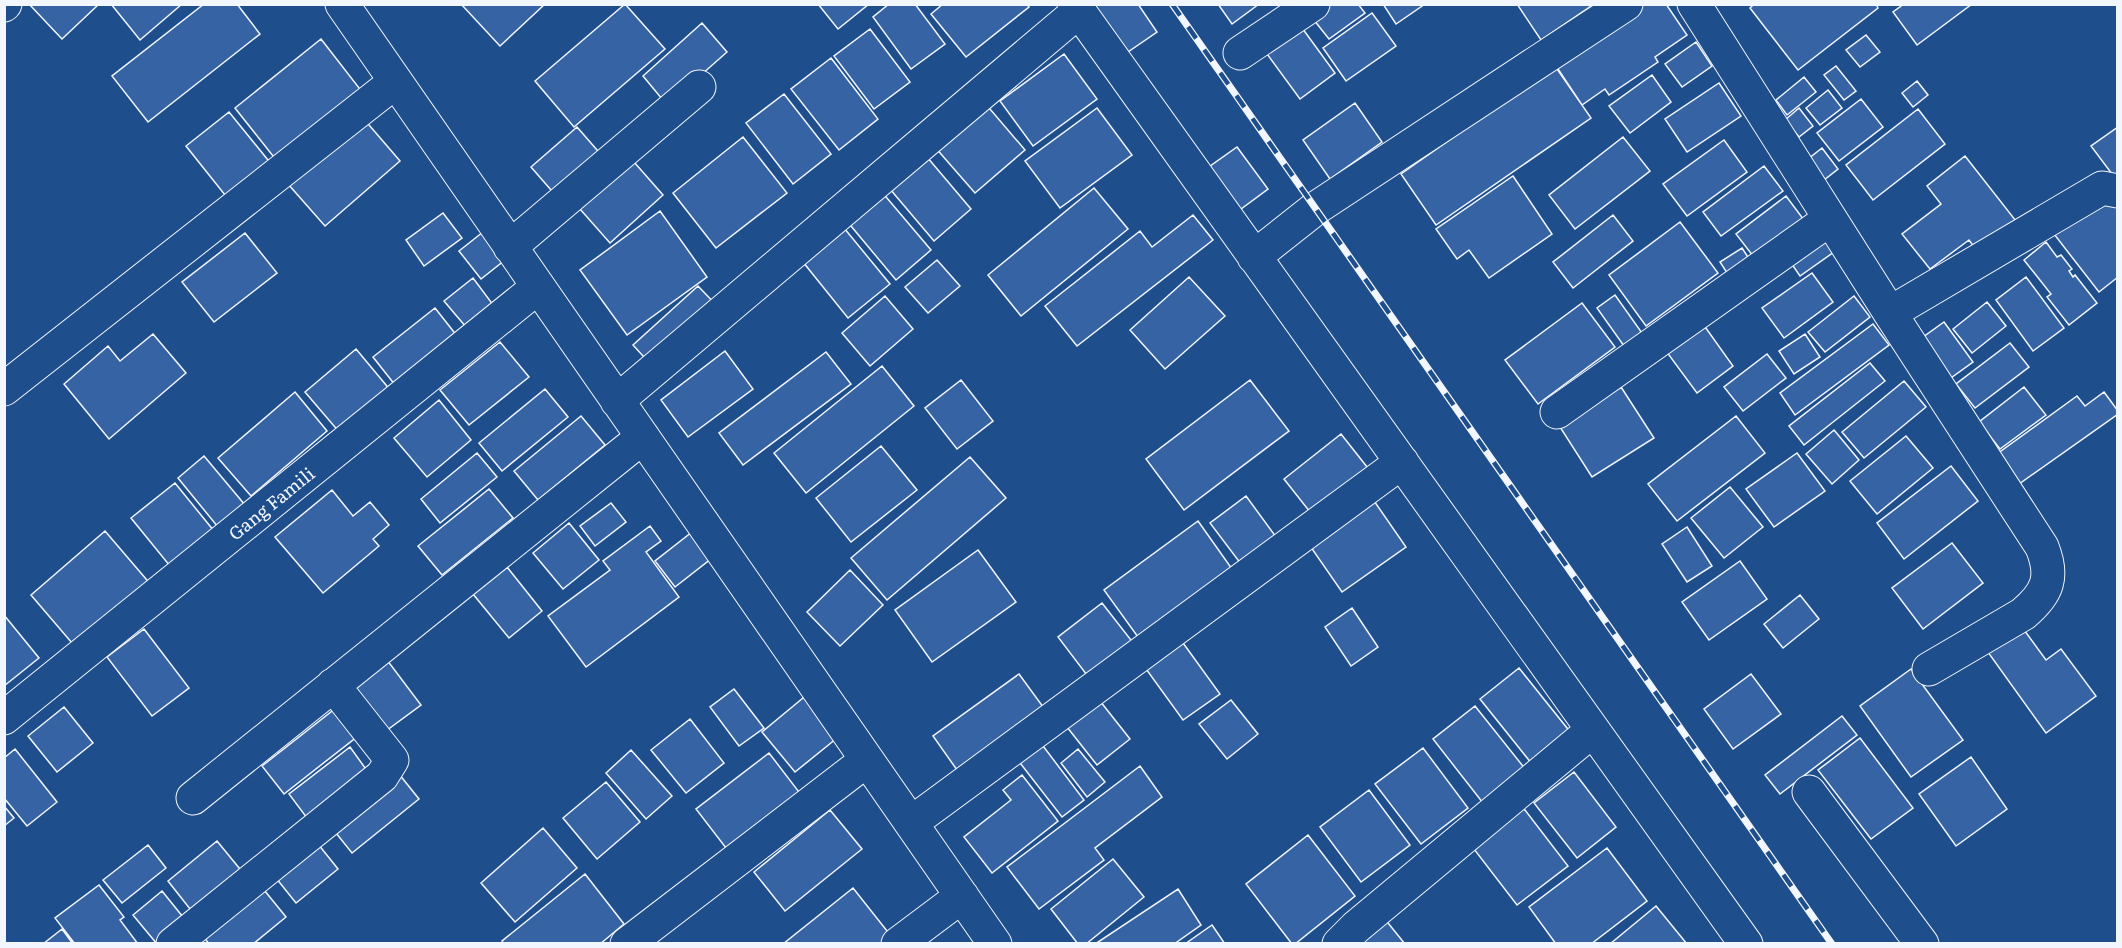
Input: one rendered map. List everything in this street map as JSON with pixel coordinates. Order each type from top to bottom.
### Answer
[{"type":"street","points":[[342,4],[995,944]]},
{"type":"street","points":[[1240,53],[1314,4]]},
{"type":"street","points":[[1254,256],[1316,208],[1626,4]]},
{"type":"street","points":[[1694,4],[2042,547],[2050,572],[2046,589],[2036,604],[1929,669]]},
{"type":"street","points":[[617,401],[1077,8],[1746,944]]},
{"type":"street","points":[[4,389],[395,82]]},
{"type":"street","points":[[510,247],[699,87]]},
{"type":"street","points":[[1890,313],[2102,188],[2118,191]]},
{"type":"street","points":[[1557,412],[1830,219]]},
{"type":"street","name":"Gang Famili","points":[[4,718],[538,287]]},
{"type":"street","points":[[193,798],[643,437]]},
{"type":"street","points":[[911,823],[1402,462]]},
{"type":"street","points":[[173,944],[382,776],[392,760],[333,685]]},
{"type":"street","points":[[1339,944],[1356,927],[1593,730]]},
{"type":"street","points":[[627,944],[867,760]]},
{"type":"street","points":[[1809,792],[1922,944]]},
{"type":"street","points":[[898,944],[962,896]]},
{"type":"building","points":[[29,4],[99,4],[62,39]]},
{"type":"building","points":[[111,4],[182,4],[140,40]]},
{"type":"building","points":[[204,4],[237,4],[260,34],[148,122],[112,76]]},
{"type":"building","points":[[461,4],[545,4],[500,46]]},
{"type":"building","points":[[625,4],[665,49],[574,127],[535,81]]},
{"type":"building","points":[[818,4],[869,4],[838,29]]},
{"type":"building","points":[[889,4],[915,4],[945,44],[911,69],[873,17]]},
{"type":"building","points":[[943,4],[1027,4],[1029,7],[966,57],[931,14]]},
{"type":"building","points":[[1091,4],[1138,4],[1157,32],[1125,54]]},
{"type":"building","points":[[1218,4],[1259,4],[1232,24]]},
{"type":"building","points":[[1324,4],[1358,4],[1365,13],[1329,39],[1310,15]]},
{"type":"building","points":[[1383,4],[1425,4],[1396,24]]},
{"type":"building","points":[[1517,4],[1594,4],[1541,40]]},
{"type":"building","points":[[1640,4],[1666,4],[1687,35],[1655,57],[1658,62],[1609,95],[1605,89],[1582,105],[1554,63]]},
{"type":"building","points":[[1754,4],[1876,4],[1878,8],[1798,70],[1750,8]]},
{"type":"building","points":[[1904,4],[1972,4],[1917,45],[1893,12]]},
{"type":"building","points":[[1372,13],[1396,46],[1346,81],[1323,48]]},
{"type":"building","points":[[1297,21],[1335,73],[1300,99],[1262,47]]},
{"type":"building","points":[[702,23],[727,52],[667,105],[643,76]]},
{"type":"building","points":[[870,29],[910,82],[874,109],[834,56]]},
{"type":"building","points":[[1866,35],[1880,52],[1860,67],[1846,50]]},
{"type":"building","points":[[321,39],[363,93],[277,161],[235,108]]},
{"type":"building","points":[[1696,42],[1712,66],[1682,87],[1665,64]]},
{"type":"building","points":[[1064,54],[1097,99],[1033,146],[1000,101]]},
{"type":"building","points":[[831,58],[878,119],[839,150],[791,89]]},
{"type":"building","points":[[1555,66],[1591,118],[1436,225],[1401,174]]},
{"type":"building","points":[[1836,66],[1856,91],[1844,100],[1824,75]]},
{"type":"building","points":[[1652,75],[1671,102],[1630,133],[1609,106]]},
{"type":"building","points":[[1804,77],[1816,92],[1787,115],[1776,100]]},
{"type":"building","points":[[1917,81],[1928,95],[1913,107],[1902,93]]},
{"type":"building","points":[[1719,83],[1741,116],[1687,152],[1665,119]]},
{"type":"building","points":[[1828,90],[1842,108],[1820,125],[1806,108]]},
{"type":"building","points":[[784,94],[831,154],[793,184],[746,123]]},
{"type":"building","points":[[1861,99],[1883,127],[1839,161],[1817,133]]},
{"type":"building","points":[[984,102],[1025,150],[975,193],[934,146]]},
{"type":"building","points":[[1355,103],[1382,142],[1330,179],[1303,140]]},
{"type":"building","points":[[1097,108],[1132,155],[1060,208],[1025,161]]},
{"type":"building","points":[[1799,108],[1813,126],[1799,137],[1785,120]]},
{"type":"building","points":[[1918,109],[1945,144],[1873,200],[1846,165]]},
{"type":"building","points":[[229,112],[272,165],[229,200],[186,146]]},
{"type":"building","points":[[363,118],[400,161],[325,226],[288,184]]},
{"type":"building","points":[[577,127],[604,158],[558,198],[531,167]]},
{"type":"building","points":[[2118,127],[2118,182],[2091,146]]},
{"type":"building","points":[[743,137],[787,193],[716,248],[673,193]]},
{"type":"building","points":[[1623,137],[1650,171],[1575,229],[1549,195]]},
{"type":"building","points":[[1724,140],[1747,172],[1687,216],[1663,184]]},
{"type":"building","points":[[1237,147],[1268,189],[1237,212],[1206,169]]},
{"type":"building","points":[[1822,148],[1838,169],[1819,184],[1803,163]]},
{"type":"building","points":[[1965,156],[2016,221],[1977,251],[1969,240],[1930,269],[1902,234],[1941,204],[1927,186]]},
{"type":"building","points":[[927,157],[971,209],[934,241],[890,189]]},
{"type":"building","points":[[634,162],[663,195],[610,243],[580,209]]},
{"type":"building","points":[[1764,166],[1783,191],[1721,236],[1703,212]]},
{"type":"building","points":[[1513,176],[1552,234],[1489,278],[1469,250],[1457,259],[1436,229]]},
{"type":"building","points":[[1094,188],[1128,229],[1021,316],[988,275]]},
{"type":"building","points":[[881,191],[931,250],[896,280],[846,220]]},
{"type":"building","points":[[2107,192],[2118,206],[2118,277],[2099,292],[2054,234]]},
{"type":"building","points":[[1786,196],[1807,224],[1757,261],[1736,234]]},
{"type":"building","points":[[660,211],[707,277],[627,335],[580,270]]},
{"type":"building","points":[[443,213],[462,238],[424,266],[406,240]]},
{"type":"building","points":[[1193,215],[1213,240],[1077,346],[1045,306],[1140,231],[1152,247]]},
{"type":"building","points":[[1613,215],[1633,241],[1573,288],[1553,262]]},
{"type":"building","points":[[1680,222],[1718,273],[1646,326],[1609,275]]},
{"type":"building","points":[[488,228],[510,256],[481,279],[459,251]]},
{"type":"building","points":[[844,228],[890,284],[848,318],[803,262]]},
{"type":"building","points":[[245,233],[277,273],[214,322],[182,282]]},
{"type":"building","points":[[1822,236],[1834,252],[1800,276],[1789,260]]},
{"type":"building","points":[[2046,242],[2057,257],[2061,255],[2072,269],[2069,271],[2073,277],[2075,275],[2097,303],[2069,325],[2047,297],[2051,294],[2024,260]]},
{"type":"building","points":[[1742,248],[1753,265],[1731,279],[1720,262]]},
{"type":"building","points":[[937,260],[960,286],[928,313],[905,287]]},
{"type":"building","points":[[1812,273],[1833,302],[1784,338],[1762,308]]},
{"type":"building","points":[[1189,277],[1225,316],[1165,369],[1130,330]]},
{"type":"building","points":[[2026,277],[2064,328],[2033,351],[1996,300]]},
{"type":"building","points":[[473,278],[494,306],[466,327],[444,301]]},
{"type":"building","points":[[698,286],[719,308],[654,368],[633,345]]},
{"type":"building","points":[[1615,295],[1642,333],[1624,346],[1597,308]]},
{"type":"building","points":[[885,296],[913,329],[870,366],[842,333]]},
{"type":"building","points":[[1854,296],[1870,317],[1825,352],[1808,332]]},
{"type":"building","points":[[1987,302],[2006,326],[1972,353],[1953,329]]},
{"type":"building","points":[[1582,303],[1615,347],[1538,404],[1505,360]]},
{"type":"building","points":[[435,308],[461,341],[399,390],[373,357]]},
{"type":"building","points":[[1944,322],[1973,362],[1948,380],[1919,340]]},
{"type":"building","points":[[1703,324],[1733,366],[1697,393],[1666,351]]},
{"type":"building","points":[[1873,324],[1889,345],[1795,415],[1780,393]]},
{"type":"building","points":[[153,334],[186,373],[109,439],[64,384],[108,346],[120,361]]},
{"type":"building","points":[[1805,334],[1820,357],[1794,374],[1779,351]]},
{"type":"building","points":[[500,342],[529,377],[469,425],[440,390]]},
{"type":"building","points":[[2010,343],[2029,367],[1975,408],[1956,384]]},
{"type":"building","points":[[356,349],[391,391],[340,433],[305,392]]},
{"type":"building","points":[[725,351],[753,389],[688,437],[661,400]]},
{"type":"building","points":[[826,352],[851,384],[743,465],[719,433]]},
{"type":"building","points":[[1767,354],[1786,378],[1743,411],[1724,387]]},
{"type":"building","points":[[1870,363],[1885,381],[1804,445],[1789,426]]},
{"type":"building","points":[[882,366],[914,406],[806,493],[774,453]]},
{"type":"building","points":[[961,380],[993,421],[957,449],[925,408]]},
{"type":"building","points":[[1250,380],[1289,431],[1184,510],[1146,459]]},
{"type":"building","points":[[1904,381],[1926,407],[1864,458],[1842,432]]},
{"type":"building","points":[[1621,387],[1654,438],[1592,477],[1560,427]]},
{"type":"building","points":[[2024,387],[2046,415],[2000,449],[1979,422]]},
{"type":"building","points":[[545,389],[568,417],[502,471],[479,443]]},
{"type":"building","points":[[295,392],[327,431],[251,496],[218,458]]},
{"type":"building","points":[[2104,392],[2118,414],[2019,484],[1997,454],[2077,396],[2085,406]]},
{"type":"building","points":[[439,400],[471,440],[427,477],[394,438]]},
{"type":"building","points":[[581,416],[605,445],[538,500],[514,471]]},
{"type":"building","points":[[1736,416],[1765,453],[1677,521],[1648,484]]},
{"type":"building","points":[[1834,430],[1859,460],[1832,484],[1806,454]]},
{"type":"building","points":[[1341,434],[1371,472],[1314,517],[1284,479]]},
{"type":"building","points":[[1906,436],[1933,468],[1877,514],[1850,481]]},
{"type":"building","points":[[881,446],[917,490],[851,542],[816,498]]},
{"type":"building","points":[[477,453],[497,477],[440,523],[421,499]]},
{"type":"building","points":[[1797,453],[1825,491],[1774,527],[1746,489]]},
{"type":"building","points":[[204,456],[245,505],[218,527],[178,478]]},
{"type":"building","points":[[970,457],[1006,498],[887,600],[851,558]]},
{"type":"building","points":[[1951,466],[1978,501],[1904,559],[1877,523]]},
{"type":"building","points":[[175,483],[214,531],[170,566],[131,518]]},
{"type":"building","points":[[1730,487],[1763,527],[1724,558],[1691,518]]},
{"type":"building","points":[[489,489],[513,518],[442,575],[418,546]]},
{"type":"building","points":[[332,490],[353,516],[370,502],[389,525],[373,539],[379,546],[323,593],[275,537]]},
{"type":"building","points":[[1246,496],[1279,541],[1244,568],[1210,523]]},
{"type":"building","points":[[1372,498],[1406,547],[1342,592],[1308,543]]},
{"type":"building","points":[[611,503],[626,522],[595,546],[580,526]]},
{"type":"building","points":[[1198,521],[1237,576],[1143,644],[1104,590]]},
{"type":"building","points":[[569,523],[599,560],[563,589],[533,553]]},
{"type":"building","points":[[650,526],[661,541],[646,552],[679,597],[586,667],[548,616],[610,570],[603,561]]},
{"type":"building","points":[[1687,527],[1712,566],[1687,582],[1662,544]]},
{"type":"building","points":[[105,531],[152,586],[78,650],[31,595]]},
{"type":"building","points":[[692,532],[712,558],[675,587],[655,561]]},
{"type":"building","points":[[1952,543],[1983,583],[1923,629],[1892,588]]},
{"type":"building","points":[[978,550],[1016,602],[932,662],[895,610]]},
{"type":"building","points":[[1740,561],[1767,599],[1709,640],[1682,602]]},
{"type":"building","points":[[507,567],[542,611],[509,638],[473,594]]},
{"type":"building","points":[[850,570],[883,605],[840,646],[807,612]]},
{"type":"building","points":[[1800,595],[1819,619],[1783,648],[1764,624]]},
{"type":"building","points":[[1102,603],[1138,649],[1093,683],[1058,637]]},
{"type":"building","points":[[1352,608],[1378,647],[1351,666],[1325,627]]},
{"type":"building","points":[[4,615],[39,658],[4,686]]},
{"type":"building","points":[[2019,623],[2046,660],[2061,649],[2096,696],[2046,733],[1985,648]]},
{"type":"building","points":[[144,629],[189,688],[152,716],[107,657]]},
{"type":"building","points":[[1178,636],[1220,694],[1183,720],[1141,662]]},
{"type":"building","points":[[384,656],[421,705],[379,736],[342,688]]},
{"type":"building","points":[[1519,668],[1571,733],[1532,764],[1480,699]]},
{"type":"building","points":[[1911,669],[1963,740],[1911,777],[1860,706]]},
{"type":"building","points":[[1019,674],[1049,715],[962,777],[933,736]]},
{"type":"building","points":[[1751,674],[1781,714],[1733,749],[1704,709]]},
{"type":"building","points":[[734,689],[764,728],[739,746],[710,707]]},
{"type":"building","points":[[809,693],[842,734],[795,772],[762,732]]},
{"type":"building","points":[[1231,700],[1258,734],[1227,759],[1199,724]]},
{"type":"building","points":[[1100,701],[1130,739],[1097,765],[1067,727]]},
{"type":"building","points":[[1475,706],[1526,770],[1483,803],[1433,739]]},
{"type":"building","points":[[64,707],[93,743],[57,772],[28,736]]},
{"type":"building","points":[[336,708],[358,736],[284,794],[262,766]]},
{"type":"building","points":[[1842,716],[1857,735],[1780,794],[1765,775]]},
{"type":"building","points":[[690,719],[724,763],[686,793],[651,750]]},
{"type":"building","points":[[1860,738],[1913,808],[1871,839],[1818,770]]},
{"type":"building","points":[[1040,742],[1084,800],[1062,817],[1017,759]]},
{"type":"building","points":[[350,747],[368,772],[307,818],[289,794]]},
{"type":"building","points":[[1423,748],[1468,808],[1421,844],[1375,784]]},
{"type":"building","points":[[15,749],[57,802],[27,826],[4,798],[4,758]]},
{"type":"building","points":[[1078,749],[1105,782],[1087,797],[1061,763]]},
{"type":"building","points":[[631,750],[672,796],[646,819],[606,773]]},
{"type":"building","points":[[769,753],[799,792],[726,848],[696,809]]},
{"type":"building","points":[[1971,757],[2007,809],[1956,846],[1919,794]]},
{"type":"building","points":[[1140,766],[1162,797],[1095,848],[1104,860],[1039,909],[1007,867]]},
{"type":"building","points":[[1574,772],[1616,827],[1577,858],[1534,803]]},
{"type":"building","points":[[399,774],[419,799],[352,853],[332,828]]},
{"type":"building","points":[[1022,775],[1058,821],[992,873],[964,837],[1011,800],[1003,790]]},
{"type":"building","points":[[606,782],[640,822],[597,859],[563,818]]},
{"type":"building","points":[[1369,790],[1410,845],[1361,882],[1320,827]]},
{"type":"building","points":[[1518,801],[1568,866],[1517,905],[1467,840]]},
{"type":"building","points":[[4,806],[14,818],[4,826]]},
{"type":"building","points":[[830,810],[862,849],[785,911],[754,872]]},
{"type":"building","points":[[543,828],[577,868],[515,922],[481,883]]},
{"type":"building","points":[[1308,835],[1355,896],[1295,944],[1292,944],[1246,884]]},
{"type":"building","points":[[314,839],[338,869],[296,903],[272,873]]},
{"type":"building","points":[[217,841],[244,874],[194,914],[168,881]]},
{"type":"building","points":[[148,845],[166,868],[122,903],[103,880]]},
{"type":"building","points":[[1607,848],[1647,901],[1591,944],[1556,944],[1529,907]]},
{"type":"building","points":[[1113,859],[1144,897],[1086,944],[1078,944],[1051,909]]},
{"type":"building","points":[[585,874],[624,924],[600,944],[504,944],[502,941]]},
{"type":"building","points":[[99,885],[124,917],[120,920],[138,944],[75,944],[55,918]]},
{"type":"building","points":[[260,885],[286,917],[253,944],[209,944],[201,933]]},
{"type":"building","points":[[853,888],[895,941],[893,944],[783,944]]},
{"type":"building","points":[[1178,889],[1201,925],[1174,944],[1095,944]]},
{"type":"building","points":[[162,891],[191,927],[170,944],[157,944],[133,915]]},
{"type":"building","points":[[1656,906],[1687,944],[1610,944]]},
{"type":"building","points":[[1384,918],[1405,944],[1353,944]]},
{"type":"building","points":[[1212,925],[1225,944],[1185,944]]},
{"type":"building","points":[[62,929],[73,944],[43,944]]},
{"type":"railway","points":[[1172,4],[1832,944]]}]
